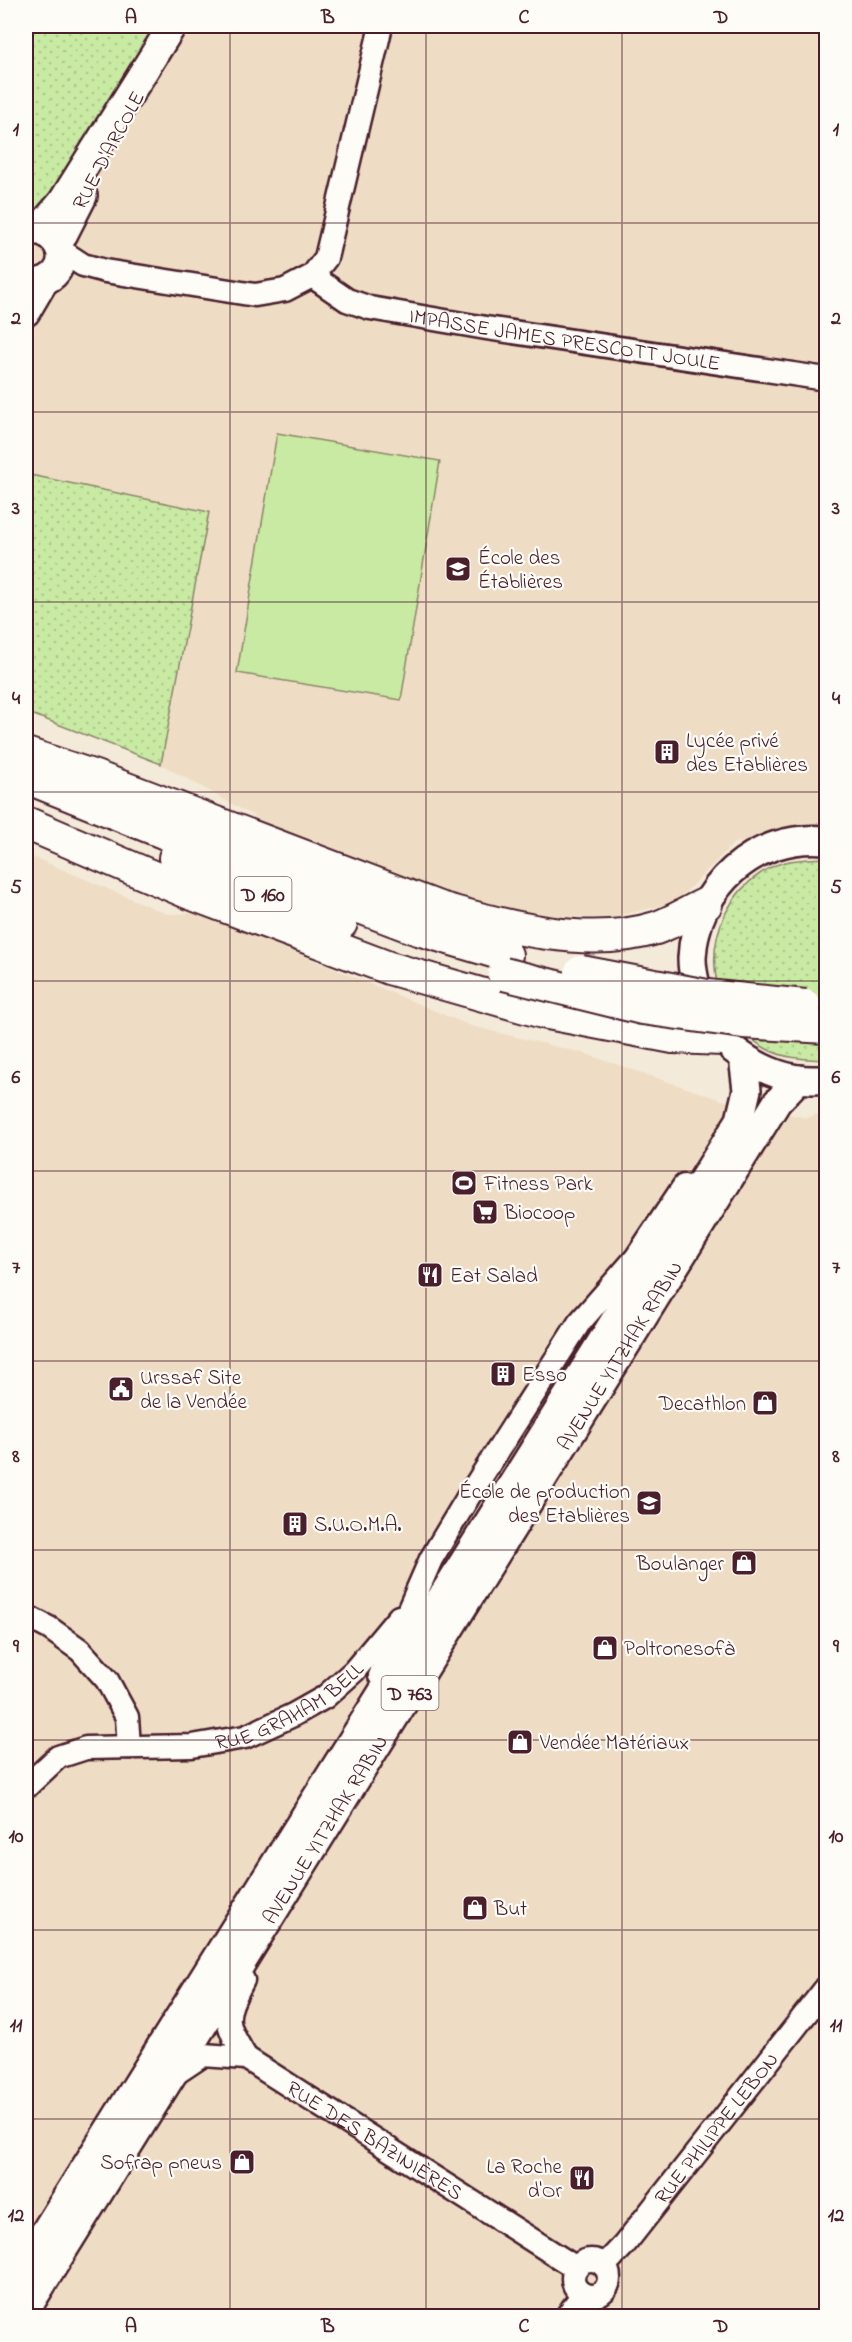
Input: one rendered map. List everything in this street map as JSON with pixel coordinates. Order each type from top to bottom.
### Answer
[{"type":"highway","points":[[26,754],[94,777],[439,908],[490,923],[545,932],[595,936],[624,935],[654,928],[706,904]]},
{"type":"highway","name":"D 160","points":[[26,777],[505,964],[642,1008],[743,1022],[826,1028]]},
{"type":"highway","name":"D 160","points":[[26,801],[281,902],[394,942],[505,964],[707,996],[826,1008]]},
{"type":"highway","name":"D 160","points":[[26,823],[190,893],[389,969],[543,1012],[733,1048]]},
{"type":"main road","name":"RUE D'ARCOLE","points":[[45,240],[62,202],[172,26]]},
{"type":"main road","points":[[26,312],[39,281],[60,266],[45,240]]},
{"type":"main road","points":[[826,840],[796,840],[759,851],[728,873],[706,904],[696,931],[692,960],[696,988],[706,1015],[733,1048],[760,1068],[779,1075],[800,1079],[826,1079]]},
{"type":"main road","name":"AVENUE YITZHAK RABIN","points":[[26,2262],[740,1120],[747,1090],[733,1048]]},
{"type":"main road","name":"AVENUE YITZHAK RABIN","points":[[26,2310],[777,1102],[800,1079]]},
{"type":"street","points":[[45,240],[83,265],[105,271],[255,295],[285,290],[312,276],[326,258],[381,26]]},
{"type":"street","points":[[39,281],[105,271]]},
{"type":"street","name":"IMPASSE JAMES PRESCOTT JOULE","points":[[312,276],[347,300],[370,308],[486,328],[826,379]]},
{"type":"street","points":[[327,1782],[393,1650],[410,1604],[431,1559],[579,1323],[636,1258],[720,1133],[740,1120]]},
{"type":"street","name":"RUE GRAHAM BELL","points":[[26,1787],[58,1757],[86,1748],[192,1746],[245,1737],[325,1697],[354,1671],[410,1604],[494,1511]]},
{"type":"street","points":[[26,1616],[49,1628],[80,1650],[107,1680],[127,1717],[129,1747]]},
{"type":"street","points":[[246,2058],[229,2029],[229,2007],[247,1973],[268,1922]]},
{"type":"street","name":"RUE PHILIPPE LEBON","points":[[604,2266],[624,2245],[826,1988]]},
{"type":"street","name":"RUE DES BAZINIÈRES","points":[[170,2078],[203,2055],[246,2058],[576,2268]]},
{"type":"street","points":[[590,2260],[604,2266],[609,2277],[606,2288],[593,2296],[583,2294],[574,2285],[576,2268],[590,2260]]},
{"type":"street","points":[[567,2316],[583,2294]]},
{"type":"shaded area","points":[[156,26],[826,26],[826,831],[734,843],[676,902],[609,918],[520,915],[431,893],[296,840],[161,764],[209,513],[26,474],[26,218],[41,211]]},
{"type":"shaded area","points":[[26,854],[167,914],[202,913],[471,1026],[586,1054],[722,1100],[807,1118],[826,1111],[826,2316],[26,2316]]},
{"type":"green space","points":[[26,26],[156,26],[40,211],[26,218]]},
{"type":"green space","points":[[277,433],[440,461],[401,700],[237,673]]},
{"type":"green space","points":[[26,474],[209,512],[161,764],[26,712]]},
{"type":"green space","points":[[826,858],[826,1060],[795,1058],[765,1048],[743,1031],[727,1010],[718,987],[715,962],[717,936],[726,912],[741,891],[761,873],[784,862]]},
{"type":"place","name":"École des Établières","points":[[458,569]]},
{"type":"place","name":"Lycée privé des Etablières","points":[[667,752]]},
{"type":"place","name":"Fitness Park","points":[[464,1183]]},
{"type":"place","name":"Biocoop","points":[[485,1212]]},
{"type":"place","name":"Eat Salad","points":[[430,1275]]},
{"type":"place","name":"Esso","points":[[503,1374]]},
{"type":"place","name":"Urssaf Site de la Vendée","points":[[121,1389]]},
{"type":"place","name":"Decathlon","points":[[765,1403]]},
{"type":"place","name":"École de production des Etablières","points":[[649,1503]]},
{"type":"place","name":"S.U.O.M.A.","points":[[295,1524]]},
{"type":"place","name":"Boulanger","points":[[744,1563]]},
{"type":"place","name":"Poltronesofà","points":[[605,1648]]},
{"type":"place","name":"Vendée Matériaux","points":[[520,1742]]},
{"type":"place","name":"But","points":[[475,1908]]},
{"type":"place","name":"Sofrap pneus","points":[[242,2162]]},
{"type":"place","name":"La Roche d'Or","points":[[582,2178]]}]
